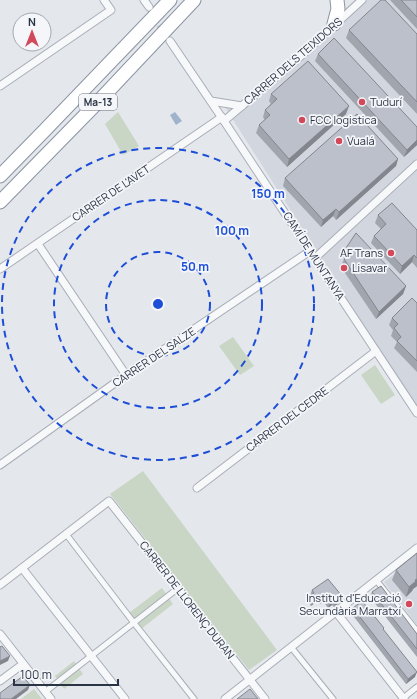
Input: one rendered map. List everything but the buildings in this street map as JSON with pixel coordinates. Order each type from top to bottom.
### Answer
[{"type":"highway","name":"Ma-13","points":[[0,176],[170,0]]},
{"type":"highway","name":"Ma-13","points":[[0,202],[145,53],[194,0]]},
{"type":"highway","points":[[334,24],[338,9],[337,0]]},
{"type":"street","points":[[0,86],[112,10],[104,0]]},
{"type":"street","points":[[144,0],[149,7]]},
{"type":"street","name":"CARRER DELS TEIXIDORS","points":[[223,119],[242,106],[362,0]]},
{"type":"street","name":"CAMÍ DE MUNTANYA","points":[[170,41],[376,351],[414,402],[417,413]]},
{"type":"street","points":[[211,101],[242,106]]},
{"type":"street","name":"CARRER DE L'AVET","points":[[0,269],[223,119]]},
{"type":"street","points":[[315,258],[417,164]]},
{"type":"street","points":[[38,244],[126,375]]},
{"type":"street","name":"CARRER DEL SALZE","points":[[0,465],[126,375],[310,251]]},
{"type":"street","name":"CARRER DEL CEDRE","points":[[197,488],[376,351]]},
{"type":"street","name":"CARRER DE LLORENÇ DURAN","points":[[66,534],[109,501],[265,699]]},
{"type":"street","points":[[0,585],[66,534],[194,699]]},
{"type":"street","points":[[225,699],[417,548]]},
{"type":"street","points":[[22,568],[125,699]]},
{"type":"street","points":[[376,580],[417,631]]},
{"type":"street","points":[[45,692],[92,657],[177,589]]},
{"type":"street","points":[[336,612],[403,699],[417,687]]},
{"type":"street","points":[[0,634],[51,699]]},
{"type":"street","points":[[291,647],[333,699]]},
{"type":"street","points":[[0,681],[23,664]]},
{"type":"shaded area","points":[[355,0],[417,0],[417,406],[377,346],[221,101],[242,101]]},
{"type":"shaded area","name":"Institut d'Educació Secundària Marratxí","points":[[417,556],[417,625],[384,582]]},
{"type":"green space","points":[[118,112],[139,146],[123,155],[105,124]]},
{"type":"green space","points":[[233,337],[254,366],[240,375],[219,346]]},
{"type":"green space","points":[[375,365],[395,395],[381,404],[361,375]]},
{"type":"green space","points":[[143,471],[277,650],[249,670],[110,494]]},
{"type":"green space","points":[[162,588],[173,604],[141,629],[129,613]]},
{"type":"green space","points":[[74,661],[83,674],[64,689],[55,676]]},
{"type":"green space","points":[[34,689],[42,699],[21,699]]},
{"type":"water","points":[[175,112],[182,121],[176,125],[170,115]]},
{"type":"tunnel","points":[[149,7],[165,34]]},
{"type":"place","name":"Tudurí","points":[[362,102]]},
{"type":"place","name":"FCC logistica","points":[[302,120]]},
{"type":"place","name":"Vualá","points":[[339,141]]},
{"type":"place","name":"AF Trans","points":[[391,253]]},
{"type":"place","name":"Lisavar","points":[[344,268]]},
{"type":"place","name":"Institut d'Educació Secundària Marratxí","points":[[409,604]]}]
